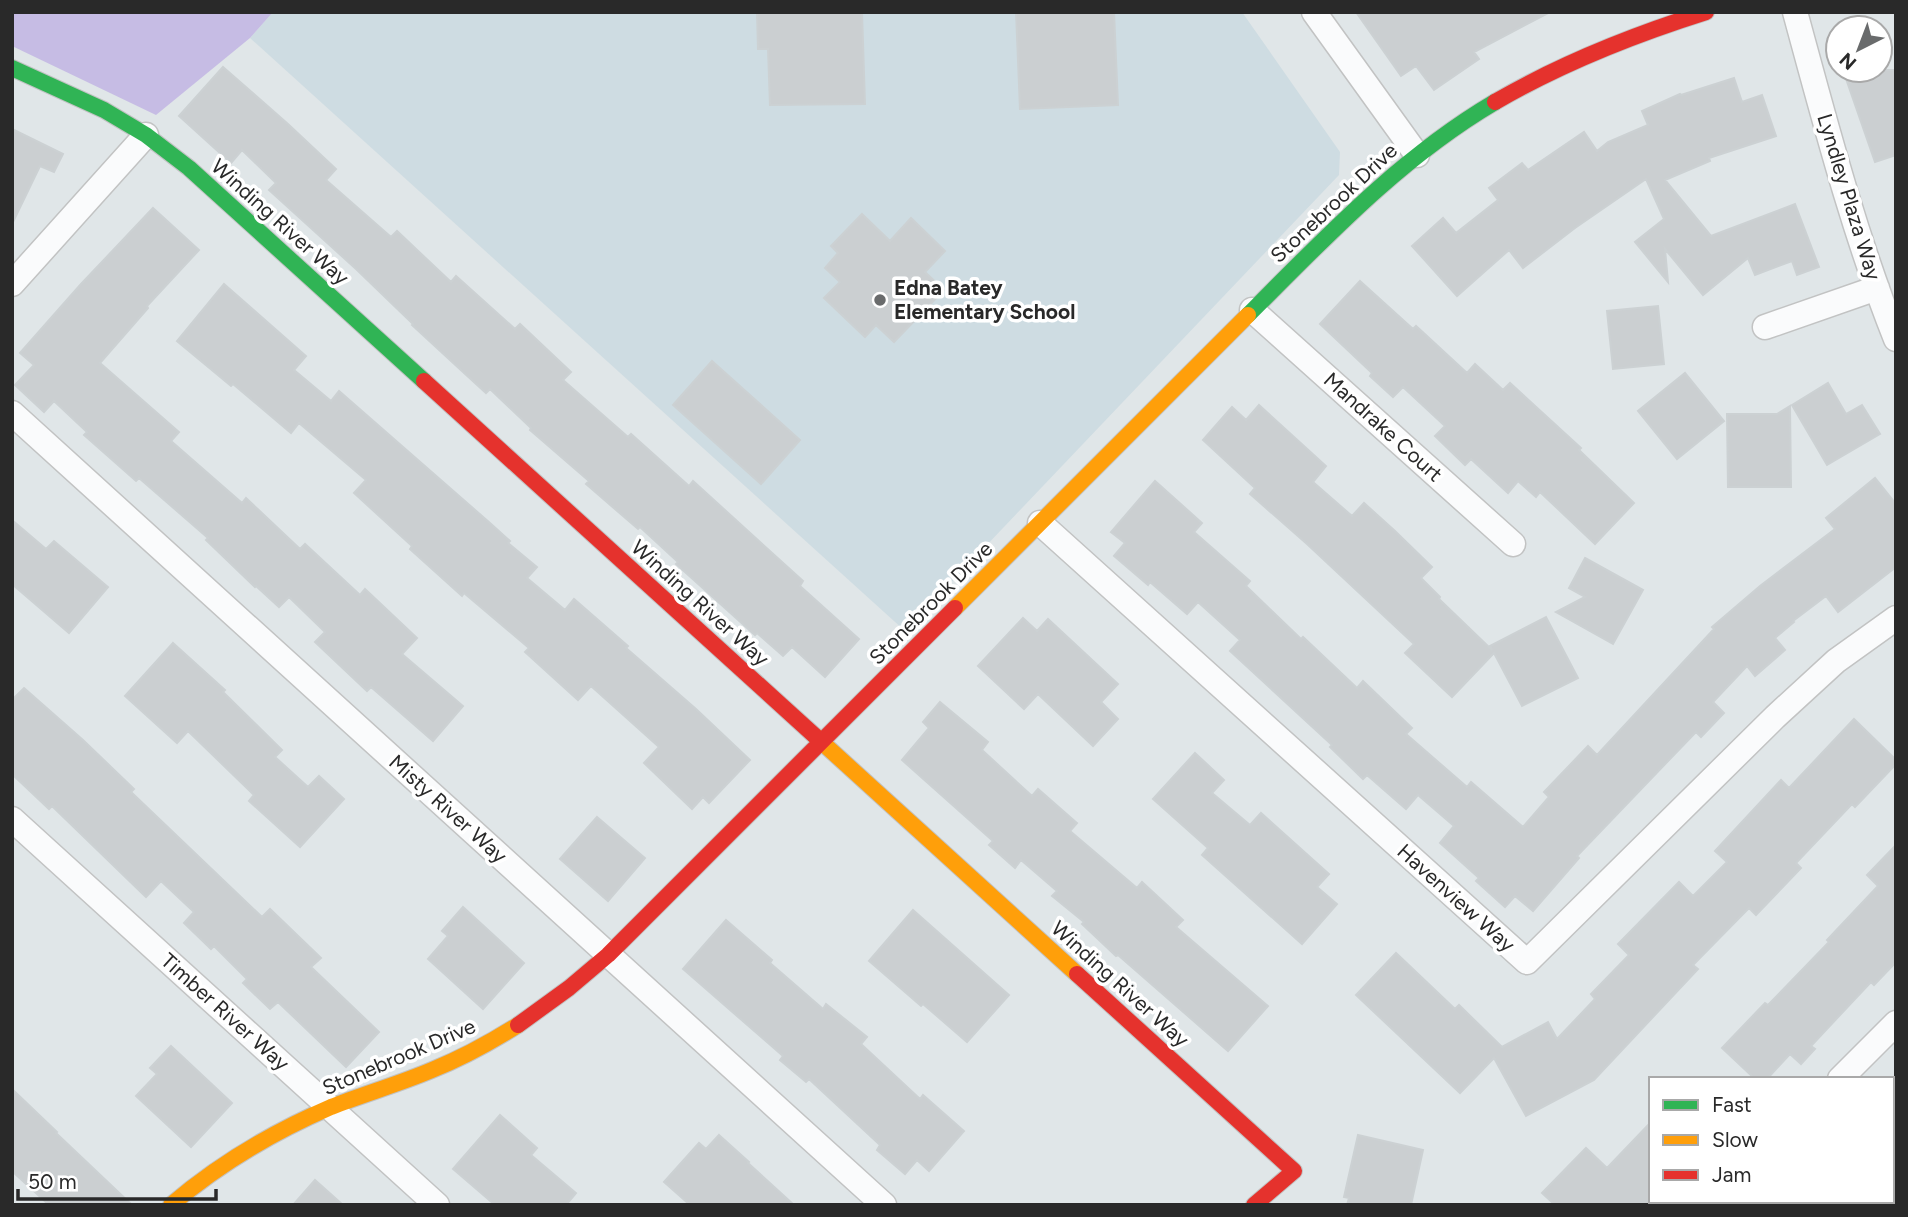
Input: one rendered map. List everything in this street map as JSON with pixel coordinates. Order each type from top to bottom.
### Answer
[{"type":"street","points":[[1314,12],[1416,155]]},
{"type":"street","name":"Stonebrook Drive","points":[[171,1205],[227,1163],[284,1129],[331,1108],[437,1068],[496,1038],[542,1008],[608,954],[1359,204],[1416,155],[1475,115],[1539,78],[1605,47],[1706,12]]},
{"type":"street","name":"Lyndley Plaza Way","points":[[1795,12],[1837,163],[1896,339]]},
{"type":"street","name":"Winding River Way","points":[[12,68],[104,110],[146,135],[189,168],[1294,1171],[1254,1205]]},
{"type":"street","points":[[12,284],[146,135]]},
{"type":"street","points":[[1765,327],[1877,288]]},
{"type":"street","name":"Mandrake Court","points":[[1252,310],[1513,544]]},
{"type":"street","name":"Misty River Way","points":[[12,413],[884,1205]]},
{"type":"street","name":"Havenview Way","points":[[1040,523],[1527,962],[1775,717],[1836,661],[1896,618]]},
{"type":"street","name":"Timber River Way","points":[[12,819],[437,1205]]},
{"type":"street","points":[[1842,1077],[1896,1023]]},
{"type":"shaded area","points":[[12,12],[273,12],[250,38],[156,115],[12,46]]},
{"type":"shaded area","name":"Edna Batey Elementary School","points":[[273,12],[1242,12],[1340,152],[1339,175],[905,631],[250,38]]},
{"type":"building","points":[[757,12],[862,12],[865,104],[770,105],[768,49],[758,49]]},
{"type":"building","points":[[1016,12],[1114,12],[1118,105],[1020,109]]},
{"type":"building","points":[[1356,12],[1550,12],[1474,52],[1479,59],[1434,90],[1416,66],[1401,76]]},
{"type":"building","points":[[223,67],[336,169],[326,180],[391,237],[397,231],[451,282],[456,276],[515,329],[520,324],[571,372],[563,380],[628,437],[631,434],[689,486],[693,481],[803,581],[800,586],[859,639],[825,677],[792,647],[783,656],[757,633],[755,635],[676,564],[678,562],[640,527],[638,529],[586,484],[589,481],[530,430],[531,428],[490,389],[486,393],[269,190],[276,183],[242,150],[231,163],[179,116]]},
{"type":"building","points":[[1896,70],[1896,155],[1875,162],[1848,84],[1894,84]]},
{"type":"building","points":[[1734,78],[1742,102],[1762,95],[1776,136],[1709,158],[1710,161],[1665,180],[1711,236],[1795,204],[1819,267],[1797,275],[1792,261],[1755,275],[1748,258],[1703,295],[1665,249],[1668,282],[1635,242],[1664,219],[1646,179],[1523,268],[1509,250],[1457,296],[1412,246],[1443,218],[1456,233],[1498,200],[1489,188],[1522,163],[1528,170],[1584,132],[1597,151],[1608,142],[1648,125],[1642,111],[1680,94]]},
{"type":"building","points":[[12,129],[63,154],[54,172],[40,166],[12,224]]},
{"type":"building","points":[[153,208],[199,250],[147,306],[100,363],[179,432],[171,441],[242,503],[246,498],[300,549],[305,544],[360,595],[365,589],[417,638],[402,654],[463,706],[433,741],[371,687],[367,691],[315,642],[325,632],[289,597],[279,607],[206,540],[208,538],[139,478],[136,481],[84,435],[87,432],[54,401],[44,412],[15,385],[34,365],[20,353]]},
{"type":"building","points":[[862,214],[890,241],[911,218],[945,251],[925,272],[944,290],[894,342],[876,325],[865,337],[824,298],[840,282],[825,268],[838,253],[831,246]]},
{"type":"building","points":[[1360,281],[1413,329],[1416,326],[1467,373],[1475,364],[1503,390],[1510,383],[1581,448],[1579,450],[1634,503],[1595,544],[1540,492],[1536,497],[1518,481],[1508,493],[1471,459],[1465,465],[1435,436],[1445,426],[1403,387],[1393,397],[1370,376],[1372,373],[1320,324]]},
{"type":"building","points":[[224,284],[306,356],[294,370],[331,401],[339,391],[537,567],[527,578],[565,610],[574,599],[750,760],[709,803],[703,797],[692,809],[644,763],[659,747],[591,686],[578,700],[525,652],[529,648],[464,593],[462,596],[410,549],[412,546],[354,493],[366,480],[299,423],[291,433],[177,341]]},
{"type":"building","points":[[1658,306],[1664,364],[1613,369],[1607,311]]},
{"type":"building","points":[[712,361],[800,440],[761,484],[673,405]]},
{"type":"building","points":[[1685,373],[1724,421],[1677,459],[1638,411]]},
{"type":"building","points":[[1828,383],[1846,414],[1862,405],[1880,434],[1827,465],[1792,405]]},
{"type":"building","points":[[1259,405],[1326,466],[1313,482],[1352,516],[1364,503],[1395,531],[1432,567],[1421,578],[1492,650],[1490,646],[1546,617],[1578,678],[1522,706],[1494,653],[1452,697],[1405,653],[1414,644],[1250,494],[1255,488],[1203,440],[1232,407],[1246,420]]},
{"type":"building","points":[[1790,406],[1791,487],[1728,487],[1727,414],[1777,414]]},
{"type":"building","points":[[1875,478],[1896,504],[1896,567],[1838,612],[1826,596],[1775,638],[1785,650],[1755,676],[1747,666],[1713,702],[1724,713],[1701,737],[1696,732],[1577,856],[1579,858],[1533,911],[1515,896],[1505,907],[1476,881],[1479,878],[1440,843],[1454,826],[1418,795],[1406,809],[1367,775],[1363,779],[1330,747],[1332,745],[1230,651],[1240,640],[1198,602],[1187,614],[1114,556],[1125,543],[1111,532],[1155,481],[1202,523],[1194,532],[1250,581],[1246,586],[1301,639],[1303,637],[1357,688],[1363,681],[1412,728],[1406,734],[1467,787],[1471,782],[1523,827],[1549,797],[1544,792],[1588,746],[1597,755],[1714,629],[1712,627],[1760,586],[1835,529],[1826,518]]},
{"type":"building","points":[[12,520],[46,549],[54,541],[108,587],[69,633],[12,584]]},
{"type":"building","points":[[1585,558],[1643,590],[1613,644],[1556,612],[1585,597],[1569,588]]},
{"type":"building","points":[[1023,618],[1037,631],[1048,619],[1118,684],[1101,702],[1118,719],[1093,746],[1038,694],[1024,709],[978,666]]},
{"type":"building","points":[[173,643],[225,690],[223,692],[282,750],[275,757],[308,787],[319,776],[344,799],[300,847],[249,801],[254,795],[188,731],[177,743],[125,696]]},
{"type":"building","points":[[24,688],[134,789],[131,792],[262,917],[270,909],[321,958],[311,967],[379,1032],[346,1067],[278,1002],[270,1009],[243,983],[247,979],[214,946],[211,949],[184,923],[194,912],[161,881],[146,897],[52,806],[49,809],[12,774],[12,700]]},
{"type":"building","points":[[940,702],[988,742],[982,750],[1032,796],[1038,789],[1077,823],[1070,831],[1137,888],[1142,882],[1183,920],[1176,927],[1268,1006],[1228,1051],[1116,956],[1082,924],[1084,922],[1052,896],[1057,891],[1021,860],[1015,868],[989,845],[993,841],[902,760],[929,728],[923,722]]},
{"type":"building","points":[[1854,719],[1896,760],[1896,764],[1855,807],[1852,804],[1796,863],[1801,868],[1756,915],[1749,908],[1693,965],[1698,969],[1594,1080],[1526,1116],[1494,1058],[1460,1093],[1356,995],[1396,953],[1455,1009],[1459,1005],[1502,1047],[1548,1022],[1557,1039],[1595,999],[1591,994],[1629,955],[1618,944],[1679,882],[1693,896],[1727,862],[1715,851],[1781,780],[1789,788]]},
{"type":"building","points":[[1195,753],[1224,780],[1212,793],[1250,825],[1261,813],[1329,874],[1317,887],[1337,904],[1302,944],[1202,855],[1208,848],[1153,799]]},
{"type":"building","points":[[597,817],[645,858],[608,901],[560,859]]},
{"type":"building","points":[[1896,845],[1896,962],[1874,985],[1871,982],[1811,1046],[1815,1049],[1801,1064],[1790,1054],[1769,1077],[1753,1077],[1722,1048],[1829,942],[1827,940],[1878,886],[1867,875]]},
{"type":"building","points":[[463,907],[524,963],[483,1009],[428,959],[448,936],[442,931]]},
{"type":"building","points":[[913,910],[1009,995],[967,1042],[869,961]]},
{"type":"building","points":[[726,920],[823,1009],[826,1004],[867,1037],[861,1044],[920,1099],[923,1095],[964,1131],[929,1171],[917,1160],[905,1174],[877,1150],[880,1145],[809,1079],[806,1082],[780,1060],[783,1056],[683,969]]},
{"type":"building","points":[[171,1046],[232,1103],[191,1147],[136,1096],[157,1074],[150,1068]]},
{"type":"building","points":[[12,1089],[132,1205],[49,1205],[12,1171]]},
{"type":"building","points":[[500,1115],[537,1148],[531,1155],[576,1193],[566,1205],[495,1205],[453,1169]]},
{"type":"building","points":[[1649,1124],[1651,1205],[1555,1205],[1542,1193],[1586,1148],[1607,1168]]},
{"type":"building","points":[[719,1135],[794,1205],[690,1205],[664,1182],[699,1143],[706,1149]]},
{"type":"building","points":[[1358,1135],[1423,1150],[1411,1205],[1347,1205],[1349,1198],[1344,1197]]},
{"type":"building","points":[[315,1180],[343,1205],[293,1205]]},
{"type":"traffic: fast","points":[[12,68],[104,110],[146,135],[189,168],[424,381]]},
{"type":"traffic: fast","points":[[1248,315],[1335,228],[1396,173],[1460,124],[1495,102]]},
{"type":"traffic: slow","points":[[955,608],[1248,315]]},
{"type":"traffic: slow","points":[[815,736],[1077,974]]},
{"type":"traffic: slow","points":[[171,1205],[227,1163],[288,1127],[331,1107],[443,1065],[518,1025]]},
{"type":"traffic: jam","points":[[1495,102],[1598,51],[1706,12]]},
{"type":"traffic: jam","points":[[424,381],[815,736]]},
{"type":"traffic: jam","points":[[518,1025],[569,988],[608,955],[955,608]]},
{"type":"traffic: jam","points":[[1077,974],[1294,1171],[1254,1205]]},
{"type":"place","name":"Edna Batey Elementary School","points":[[880,300]]}]
